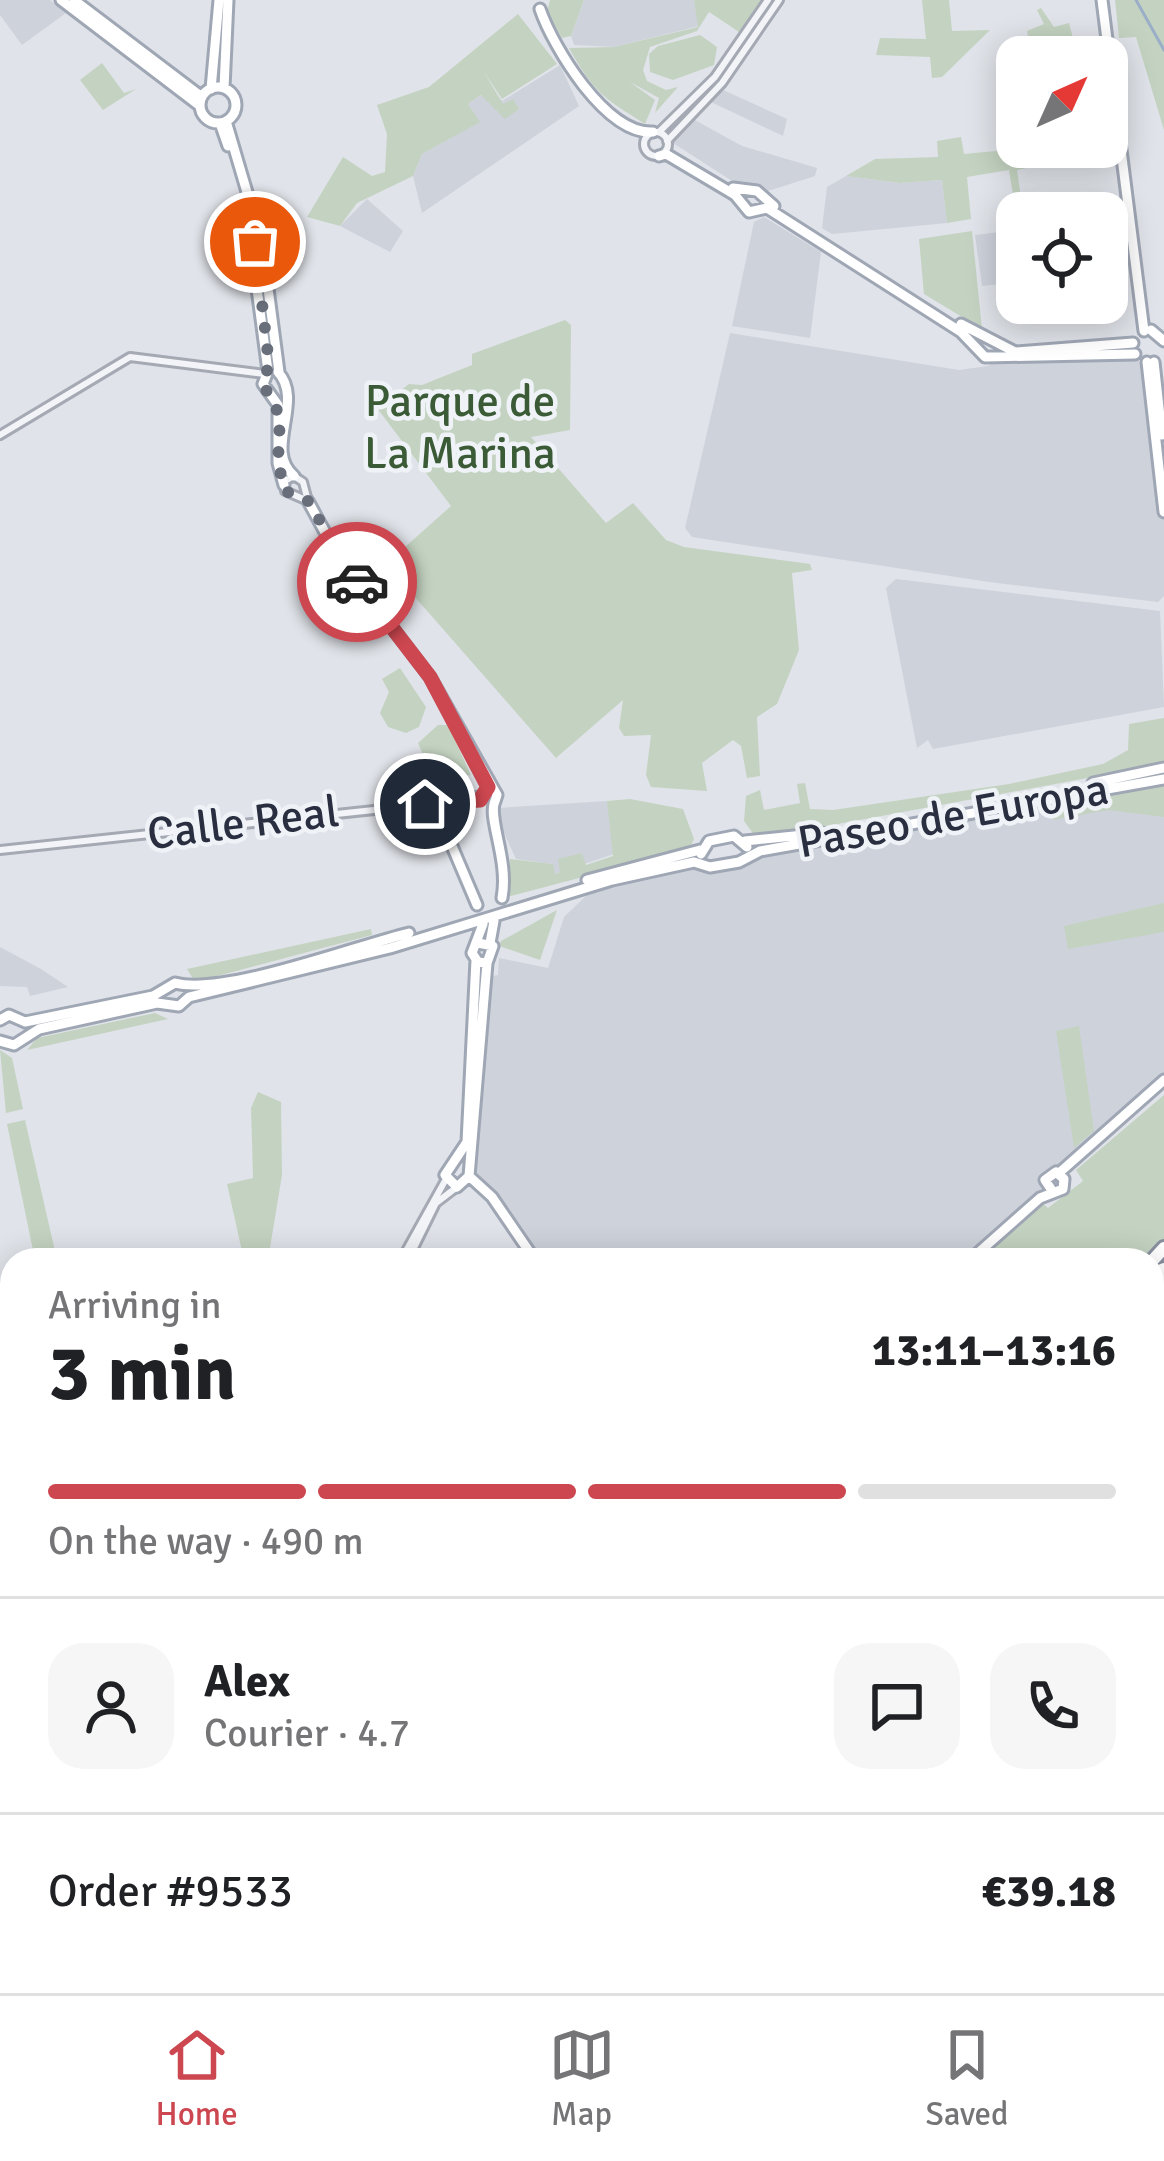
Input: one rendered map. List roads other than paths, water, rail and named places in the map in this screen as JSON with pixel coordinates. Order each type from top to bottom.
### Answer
[{"type":"main road","points":[[61,0],[209,95],[236,102],[223,122],[255,242],[269,375],[282,405],[284,463],[294,476]]},
{"type":"main road","points":[[74,0],[209,95]]},
{"type":"main road","points":[[219,0],[209,121],[223,122]]},
{"type":"main road","points":[[209,95],[229,0]]},
{"type":"main road","points":[[1105,0],[1148,331],[1134,348]]},
{"type":"main road","points":[[537,10],[587,101],[652,135]]},
{"type":"main road","points":[[665,148],[666,154],[744,196],[749,212],[761,205]]},
{"type":"main road","points":[[744,196],[757,191],[761,205],[996,351]]},
{"type":"main road","points":[[1148,331],[1164,340]]},
{"type":"main road","points":[[981,341],[980,355],[1134,348],[1150,362],[1164,458]]},
{"type":"main road","points":[[1150,362],[1164,352]]},
{"type":"main road","points":[[1150,362],[1164,512]]},
{"type":"main road","points":[[269,375],[291,390],[282,405],[277,444],[284,484]]},
{"type":"main road","points":[[303,495],[339,558],[430,677],[489,794],[505,856],[502,898]]},
{"type":"main road","name":"Paseo de Europa","points":[[700,850],[709,841],[734,836],[745,841],[810,835],[1164,768]]},
{"type":"main road","name":"Paseo de Europa","points":[[704,864],[1164,779]]},
{"type":"main road","name":"Calle Real","points":[[452,802],[489,794]]},
{"type":"main road","points":[[452,802],[444,809],[446,832],[477,905]]},
{"type":"main road","points":[[745,841],[745,858]]},
{"type":"main road","points":[[0,1020],[9,1015],[25,1022],[166,998],[179,1006],[188,993],[389,942],[611,880],[704,864],[700,850],[389,942]]},
{"type":"main road","points":[[488,923],[467,1142],[446,1179],[464,1179],[485,1189],[523,1248]]},
{"type":"main road","points":[[482,961],[495,952],[484,943]]},
{"type":"main road","points":[[464,1179],[482,961]]},
{"type":"main road","points":[[0,1041],[14,1046],[26,1035],[166,998],[176,983],[188,993]]},
{"type":"main road","points":[[25,1022],[26,1035]]},
{"type":"main road","points":[[977,1248],[1045,1181],[1062,1176],[1164,1084]]},
{"type":"main road","points":[[455,1163],[464,1179]]},
{"type":"main road","points":[[981,1248],[1063,1189],[1062,1176]]},
{"type":"main road","points":[[1045,1181],[1053,1192]]},
{"type":"street","points":[[748,37],[768,0]]},
{"type":"street","points":[[718,80],[652,135],[647,153],[665,148],[718,80],[748,37],[778,0]]},
{"type":"street","points":[[652,135],[665,148]]},
{"type":"street","points":[[0,435],[130,357],[269,375]]},
{"type":"street","points":[[294,476],[303,495],[288,495],[284,484],[294,476]]},
{"type":"street","name":"Calle Real","points":[[0,850],[452,802]]},
{"type":"street","points":[[425,804],[446,832]]},
{"type":"street","points":[[411,1248],[446,1179]]},
{"type":"street","points":[[412,1248],[436,1203],[464,1179]]},
{"type":"waterway","points":[[1136,0],[1164,50]]},
{"type":"park label","name":"Parque de La Marina","points":[[460,427]]}]
